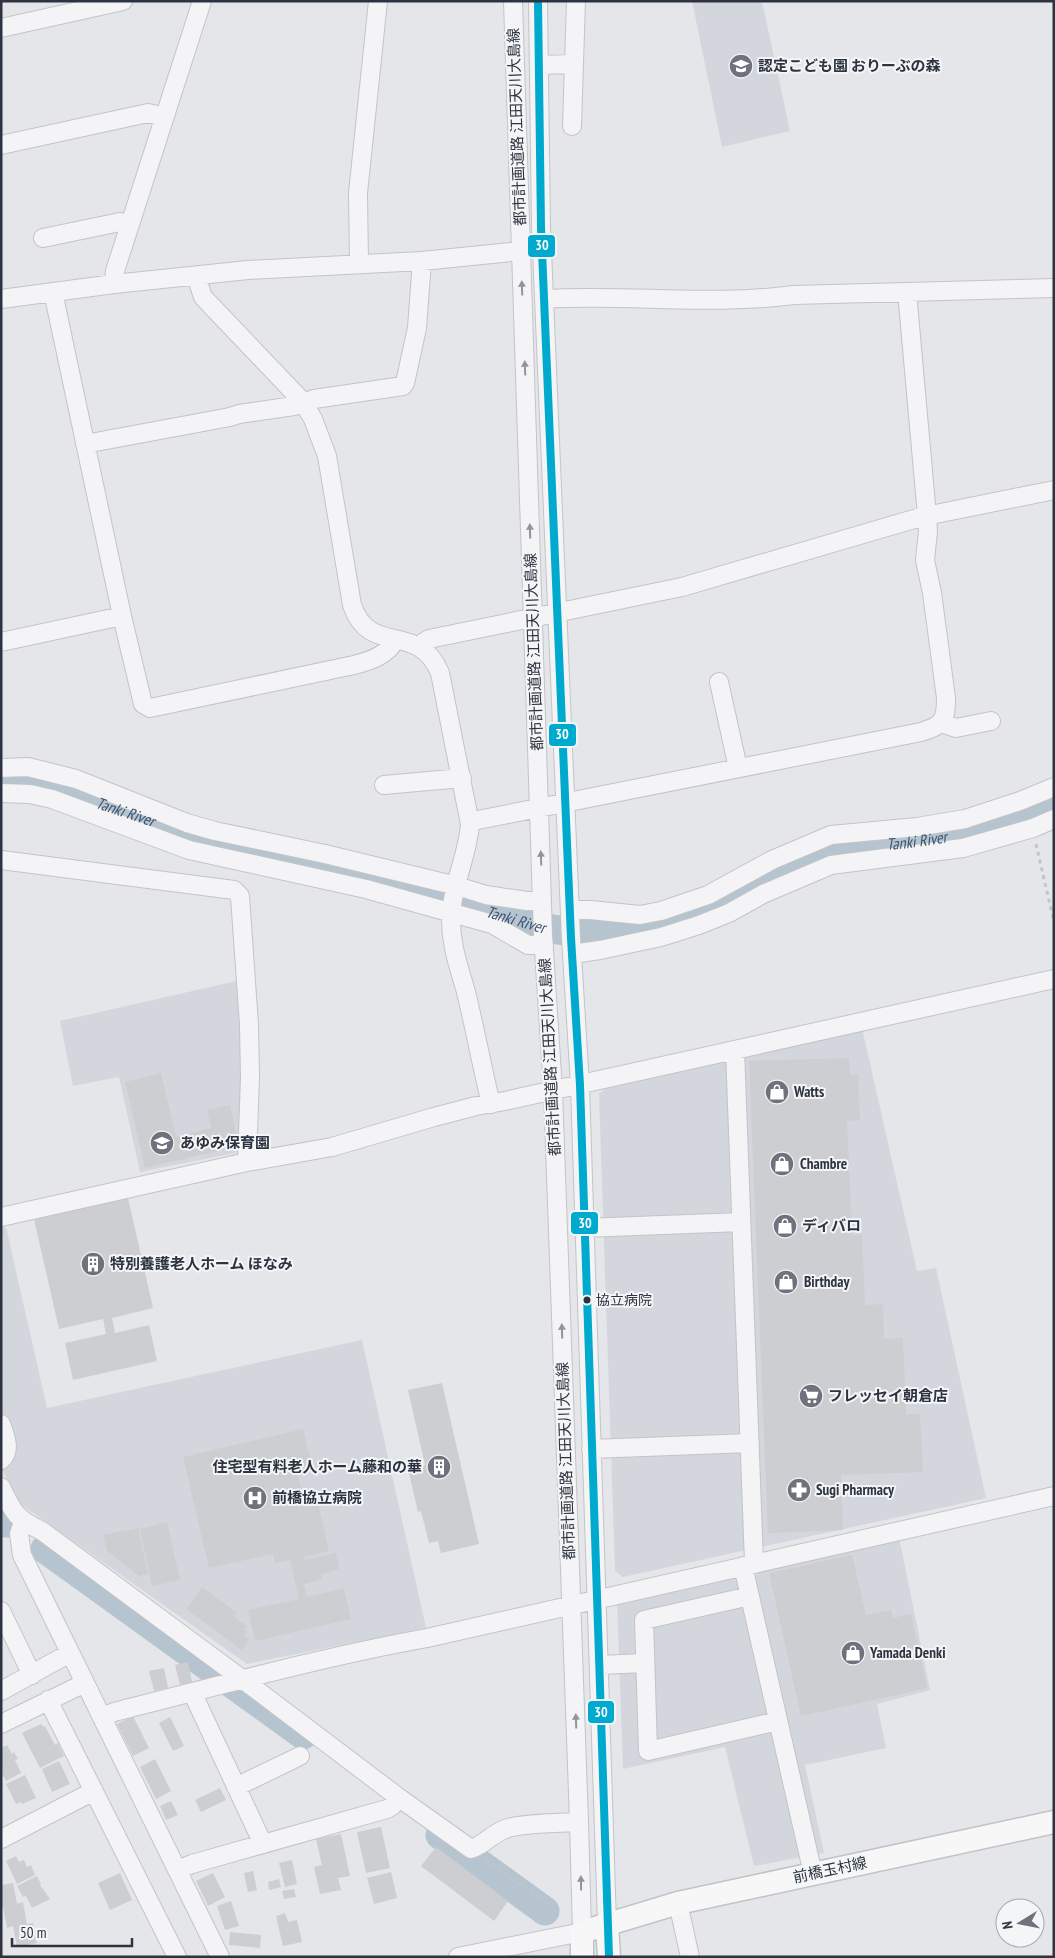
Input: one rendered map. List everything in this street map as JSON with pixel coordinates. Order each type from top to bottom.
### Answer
[{"type":"main road","name":"前橋玉村線","points":[[582,1932],[678,1903],[1054,1822]]},
{"type":"main road","points":[[607,1924],[610,1957]]},
{"type":"main road","points":[[582,1932],[582,1957]]},
{"type":"street","points":[[1,28],[123,1]]},
{"type":"street","points":[[114,284],[115,271],[202,1]]},
{"type":"street","points":[[359,264],[358,193],[378,1]]},
{"type":"street","name":"都市計画道路 江田天川大島線","points":[[513,1],[543,940],[553,1090],[580,1822],[582,1932]]},
{"type":"street","name":"都市計画道路 江田天川大島線","points":[[538,1],[544,299],[571,946],[580,1085],[607,1924]]},
{"type":"street","points":[[572,126],[576,1]]},
{"type":"street","points":[[539,65],[574,64]]},
{"type":"street","points":[[1,145],[148,114],[165,117]]},
{"type":"street","points":[[43,238],[120,222],[130,224]]},
{"type":"street","points":[[1,299],[114,284],[248,270],[422,261],[521,251]]},
{"type":"street","points":[[85,444],[230,418],[239,414],[287,408],[314,398],[403,386],[417,328],[422,261]]},
{"type":"street","points":[[196,276],[204,297],[303,402],[313,419],[327,456],[352,605],[356,617],[360,623],[373,633],[395,640],[410,642],[421,647],[432,657],[440,673],[470,820],[468,842],[451,911],[451,935],[454,955],[466,992],[491,1104]]},
{"type":"street","points":[[544,299],[573,297],[665,299],[773,298],[794,295],[1054,288]]},
{"type":"street","points":[[52,292],[122,616],[143,704],[150,708],[354,665],[382,655],[392,647],[395,640]]},
{"type":"street","points":[[907,292],[927,516],[928,531],[925,560],[932,593],[946,698],[946,711],[941,723]]},
{"type":"street","points":[[421,647],[424,642],[430,639],[715,578],[927,516],[1054,490]]},
{"type":"street","points":[[1,642],[122,616]]},
{"type":"street","points":[[719,682],[738,768]]},
{"type":"street","points":[[470,820],[921,732],[941,723],[956,728],[991,721]]},
{"type":"street","points":[[1,768],[20,766],[76,779],[187,823],[215,831],[325,854],[486,895],[542,904]]},
{"type":"street","points":[[384,785],[462,778]]},
{"type":"street","points":[[570,911],[590,910],[640,915],[661,911],[708,894],[772,860],[830,835],[917,827],[965,819],[1020,801],[1054,787]]},
{"type":"street","points":[[1,793],[30,794],[52,799],[206,855],[366,889],[451,911],[492,924],[528,945],[543,940]]},
{"type":"street","points":[[571,946],[661,937],[729,913],[771,891],[831,865],[963,848],[1033,828],[1054,819]]},
{"type":"street","points":[[1,860],[234,890],[238,893],[240,896],[249,1025],[250,1077],[246,1162]]},
{"type":"street","points":[[1,1217],[246,1162],[332,1147],[434,1117],[1054,979]]},
{"type":"street","points":[[735,1050],[750,1443],[750,1596],[813,1874]]},
{"type":"street","points":[[584,1228],[741,1222]]},
{"type":"street","points":[[1,1424],[7,1449],[2,1460]]},
{"type":"street","points":[[592,1449],[750,1443]]},
{"type":"street","points":[[1,1487],[15,1514],[23,1522],[42,1531],[234,1682],[471,1849],[479,1846],[504,1829],[517,1826],[580,1822]]},
{"type":"street","points":[[102,1717],[114,1712],[192,1692],[376,1648],[1054,1496]]},
{"type":"street","points":[[23,1522],[19,1534],[22,1555],[220,1957]]},
{"type":"street","points":[[750,1596],[644,1620],[648,1751],[778,1721]]},
{"type":"street","points":[[1,1611],[32,1675]]},
{"type":"street","points":[[1,1691],[70,1653]]},
{"type":"street","points":[[599,1666],[646,1663]]},
{"type":"street","points":[[1,1724],[85,1683]]},
{"type":"street","points":[[192,1692],[262,1844]]},
{"type":"street","points":[[48,1700],[177,1957]]},
{"type":"street","points":[[236,1787],[300,1756]]},
{"type":"street","points":[[1,1839],[94,1791]]},
{"type":"street","points":[[177,1870],[192,1864],[387,1809],[392,1806],[398,1797]]},
{"type":"street","points":[[678,1903],[690,1957]]},
{"type":"street","points":[[458,1957],[582,1932]]},
{"type":"path","points":[[1033,828],[1054,922]]},
{"type":"path","points":[[471,1849],[543,1901]]},
{"type":"shaded area","name":"認定こども園 おりーぶの森","points":[[692,1],[762,1],[790,131],[722,147]]},
{"type":"shaded area","points":[[241,980],[240,1152],[140,1172],[119,1077],[73,1086],[60,1021]]},
{"type":"shaded area","points":[[862,1028],[917,1271],[936,1268],[986,1498],[623,1577],[615,1571],[599,1094],[606,1088]]},
{"type":"shaded area","points":[[6,1227],[47,1408],[362,1340],[426,1628],[247,1664],[19,1503],[1,1467],[1,1228]]},
{"type":"shaded area","points":[[899,1537],[930,1690],[877,1704],[886,1748],[805,1765],[824,1853],[754,1866],[725,1747],[623,1769],[617,1600]]},
{"type":"building","points":[[849,1058],[850,1075],[858,1074],[860,1120],[847,1121],[852,1235],[862,1235],[865,1305],[883,1304],[884,1339],[903,1338],[906,1414],[920,1414],[923,1472],[841,1475],[843,1530],[768,1533],[749,1061]]},
{"type":"building","points":[[161,1073],[176,1137],[211,1128],[207,1110],[230,1105],[239,1146],[145,1168],[125,1082]]},
{"type":"building","name":"特別養護老人ホーム ほなみ","points":[[128,1198],[153,1308],[112,1318],[115,1333],[149,1325],[157,1361],[73,1380],[65,1343],[106,1334],[103,1319],[59,1329],[34,1219]]},
{"type":"building","name":"住宅型有料老人ホーム藤和の華","points":[[442,1383],[479,1544],[441,1553],[438,1541],[429,1543],[421,1511],[418,1512],[408,1469],[425,1465],[408,1390]]},
{"type":"building","points":[[303,1429],[313,1470],[298,1474],[304,1501],[317,1498],[329,1551],[304,1557],[305,1560],[336,1553],[339,1569],[321,1574],[323,1579],[304,1584],[307,1597],[344,1588],[351,1619],[255,1641],[248,1610],[299,1599],[290,1560],[275,1563],[273,1554],[209,1568],[183,1457]]},
{"type":"building","points":[[167,1522],[180,1580],[152,1586],[140,1529]]},
{"type":"building","points":[[138,1528],[148,1574],[139,1576],[107,1551],[103,1535]]},
{"type":"building","name":"Yamada Denki","points":[[852,1555],[866,1615],[891,1610],[893,1618],[911,1614],[927,1688],[801,1716],[769,1573]]},
{"type":"building","points":[[202,1587],[237,1613],[234,1617],[247,1626],[244,1630],[247,1632],[245,1636],[250,1639],[242,1650],[186,1609]]},
{"type":"building","points":[[188,1662],[192,1682],[180,1685],[175,1665]]},
{"type":"building","points":[[164,1668],[168,1688],[154,1691],[149,1671]]},
{"type":"building","points":[[133,1716],[149,1748],[133,1756],[117,1724]]},
{"type":"building","points":[[170,1717],[184,1746],[173,1751],[159,1723]]},
{"type":"building","points":[[41,1724],[43,1727],[45,1726],[55,1745],[58,1743],[64,1756],[40,1768],[22,1733]]},
{"type":"building","points":[[7,1745],[12,1754],[14,1752],[18,1759],[15,1760],[21,1773],[6,1781],[1,1772],[1,1748]]},
{"type":"building","points":[[155,1759],[171,1791],[156,1799],[140,1767]]},
{"type":"building","points":[[59,1761],[70,1784],[52,1792],[42,1769]]},
{"type":"building","points":[[25,1775],[36,1798],[22,1804],[21,1802],[16,1804],[6,1784]]},
{"type":"building","points":[[220,1788],[226,1800],[201,1812],[195,1800]]},
{"type":"building","points":[[171,1801],[178,1815],[166,1820],[160,1806]]},
{"type":"building","points":[[381,1827],[390,1868],[366,1873],[357,1832]]},
{"type":"building","points":[[341,1834],[350,1876],[338,1878],[341,1890],[320,1894],[314,1867],[322,1865],[316,1839]]},
{"type":"building","points":[[436,1847],[508,1901],[494,1921],[421,1866]]},
{"type":"building","points":[[16,1856],[19,1862],[24,1860],[27,1867],[31,1865],[35,1875],[17,1884],[6,1861]]},
{"type":"building","points":[[292,1860],[297,1884],[285,1887],[279,1863]]},
{"type":"building","points":[[253,1871],[257,1890],[248,1892],[244,1873]]},
{"type":"building","points":[[391,1872],[397,1898],[374,1904],[367,1878]]},
{"type":"building","points":[[120,1873],[132,1900],[110,1910],[98,1883]]},
{"type":"building","points":[[213,1873],[225,1897],[208,1906],[196,1881]]},
{"type":"building","points":[[37,1876],[40,1885],[50,1899],[32,1908],[26,1896],[23,1897],[17,1886]]},
{"type":"building","points":[[279,1879],[281,1887],[269,1890],[268,1882]]},
{"type":"building","points":[[13,1883],[17,1904],[23,1902],[27,1924],[33,1923],[37,1943],[17,1947],[13,1926],[7,1928],[3,1907],[1,1907],[1,1885]]},
{"type":"building","points":[[294,1889],[296,1897],[284,1899],[282,1891]]},
{"type":"building","points":[[231,1901],[239,1926],[225,1930],[217,1906]]},
{"type":"building","points":[[285,1913],[288,1922],[297,1920],[302,1942],[283,1946],[276,1916]]},
{"type":"building","points":[[230,1932],[261,1935],[260,1948],[229,1945]]},
{"type":"waterway","name":"Tanki River","points":[[1,781],[8,780],[64,791],[175,828],[357,873],[542,927],[588,933],[611,933],[657,926],[702,913],[804,860],[832,850],[899,843],[964,833],[1018,817],[1054,802]]},
{"type":"waterway","points":[[1,1518],[6,1523]]},
{"type":"waterway","points":[[45,1549],[303,1735]]},
{"type":"waterway","points":[[440,1835],[545,1911]]},
{"type":"transit line","name":"30","points":[[538,1],[541,227],[571,938],[580,1085],[609,1957]]},
{"type":"place","name":"認定こども園 おりーぶの森","points":[[741,66]]},
{"type":"place","name":"Watts","points":[[777,1092]]},
{"type":"place","name":"あゆみ保育園","points":[[162,1143]]},
{"type":"place","name":"Chambre","points":[[782,1164]]},
{"type":"place","name":"ディバロ","points":[[785,1226]]},
{"type":"place","name":"特別養護老人ホーム ほなみ","points":[[93,1264]]},
{"type":"place","name":"Birthday","points":[[786,1282]]},
{"type":"place","name":"協立病院","points":[[587,1300]]},
{"type":"place","name":"フレッセイ朝倉店","points":[[811,1396]]},
{"type":"place","name":"住宅型有料老人ホーム藤和の華","points":[[439,1467]]},
{"type":"place","name":"Sugi Pharmacy","points":[[799,1490]]},
{"type":"place","name":"前橋協立病院","points":[[255,1498]]},
{"type":"place","name":"Yamada Denki","points":[[853,1653]]}]
